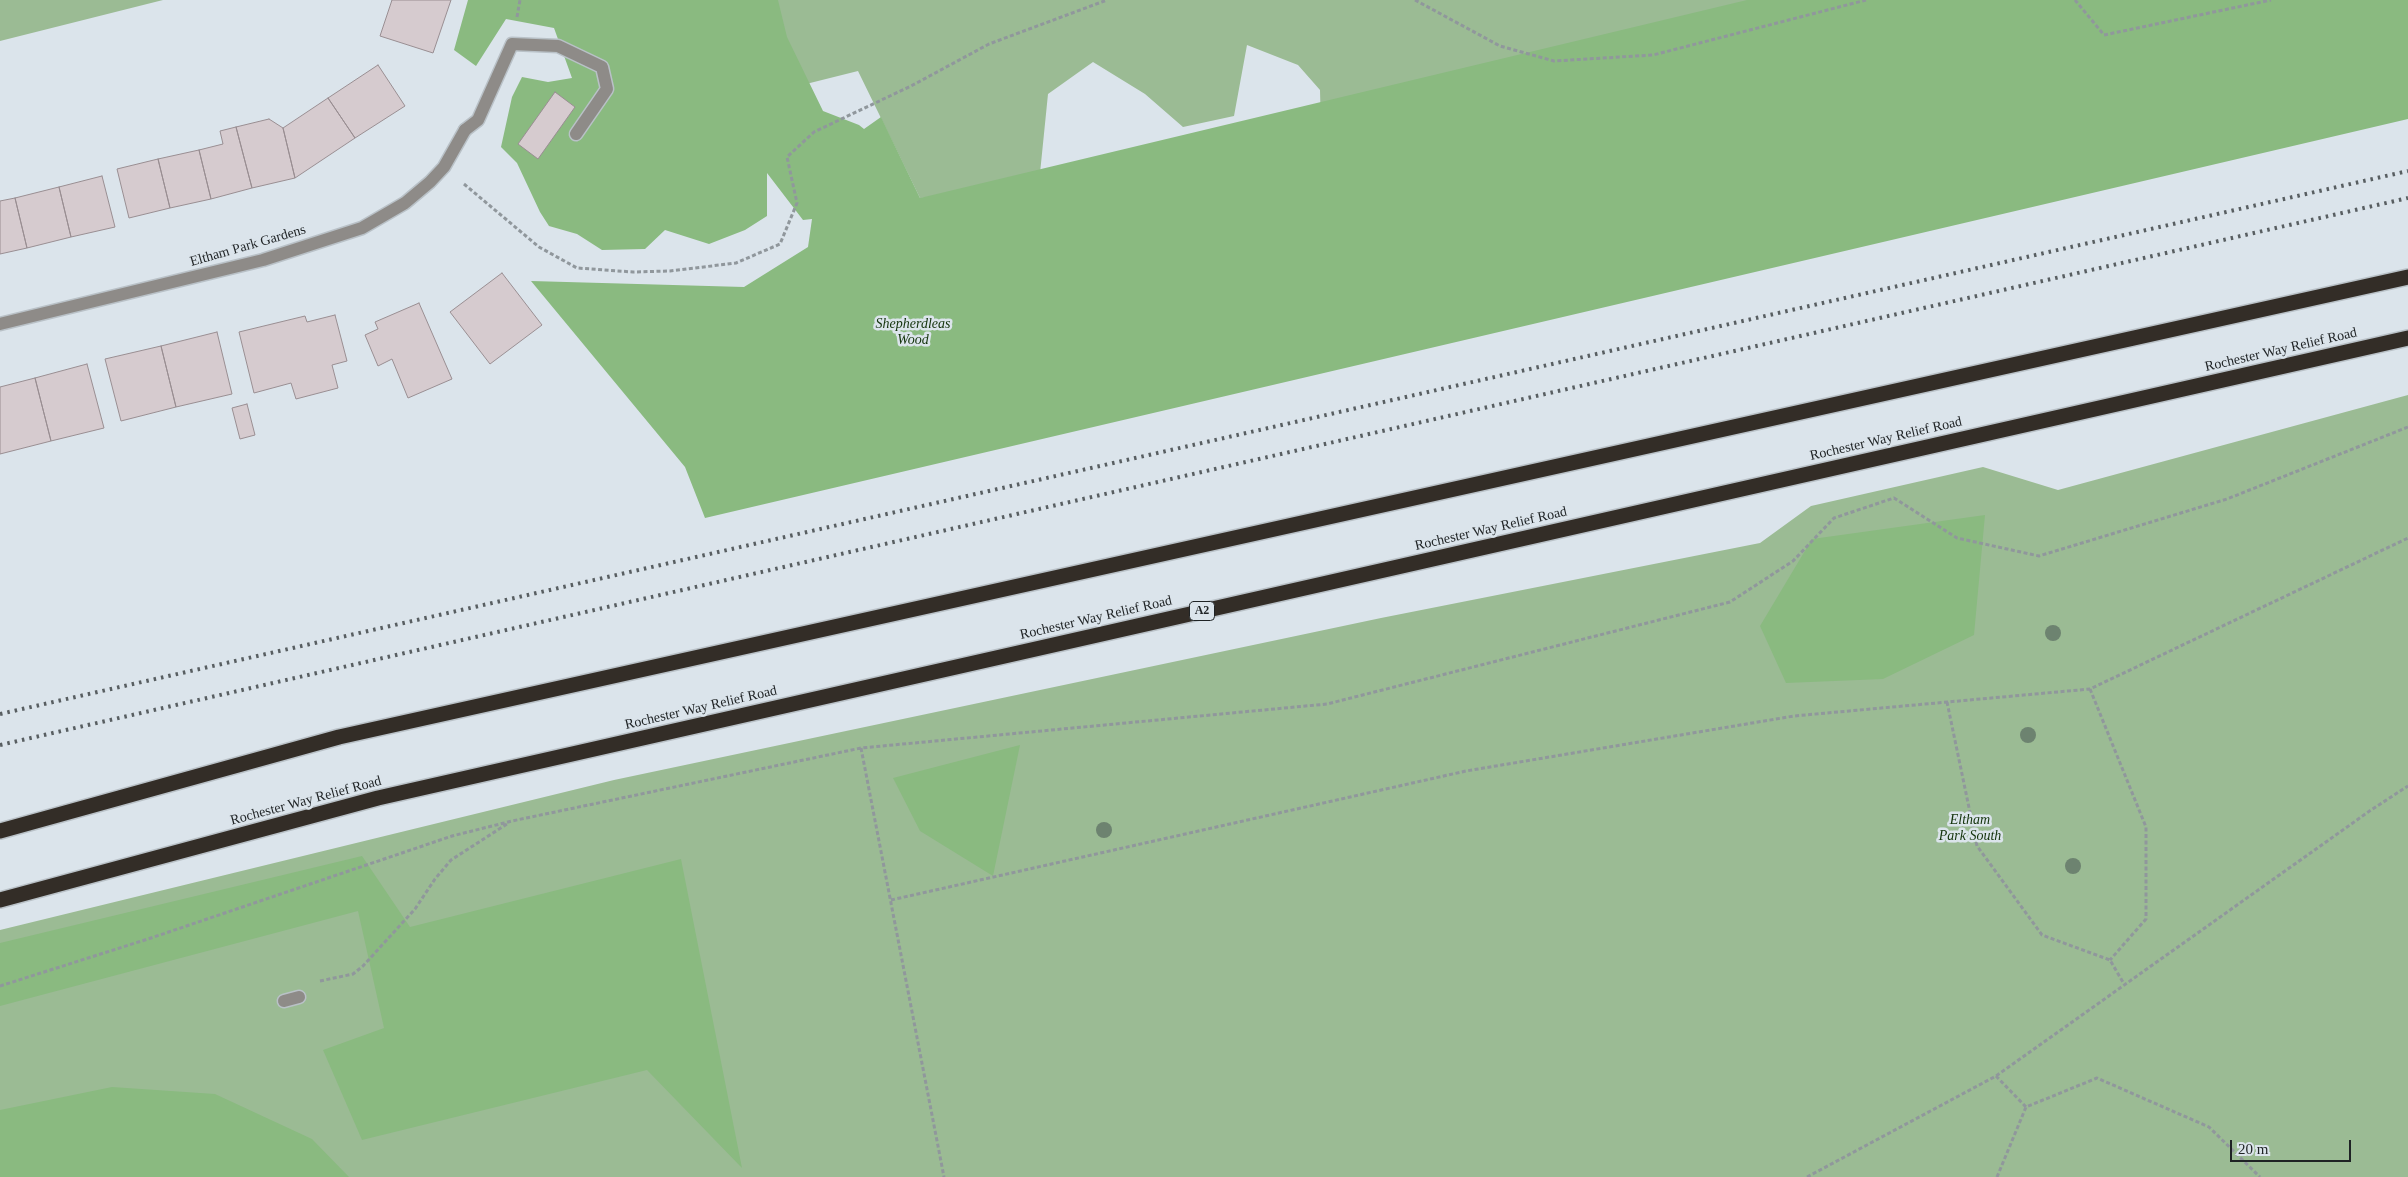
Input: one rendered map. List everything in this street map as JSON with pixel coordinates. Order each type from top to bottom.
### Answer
[{"type":"highway","points":[[0,831],[339,737],[2408,277]]},
{"type":"highway","name":"Rochester Way Relief Road","points":[[0,900],[378,798],[2408,338]]},
{"type":"street","name":"Eltham Park Gardens","points":[[0,324],[264,260],[362,228],[405,202],[430,182],[444,167],[465,130],[478,120],[512,44],[558,46],[602,67],[607,89],[576,134]]},
{"type":"street","points":[[284,1001],[299,997]]},
{"type":"path","points":[[444,167],[539,247],[577,268],[633,272],[670,271],[736,263],[780,244],[797,202],[787,157],[814,132],[911,86],[989,44],[1107,0]]},
{"type":"path","points":[[1416,0],[1500,46],[1554,61],[1653,55],[1866,0]]},
{"type":"path","points":[[2075,0],[2104,35],[2271,0]]},
{"type":"path","points":[[0,986],[160,935],[452,836],[512,821],[861,748],[1326,704],[1730,602],[1793,561],[1834,518],[1894,498],[1957,538],[2039,556],[2227,499],[2408,427]]},
{"type":"path","points":[[890,900],[1466,771],[1794,716],[2090,689],[2408,538]]},
{"type":"path","points":[[2090,689],[2146,827],[2146,920],[2110,960]]},
{"type":"path","points":[[1947,702],[1977,846],[2042,935],[2110,960],[2124,984]]},
{"type":"path","points":[[861,748],[944,1177]]},
{"type":"path","points":[[1807,1177],[1996,1076],[2371,810],[2408,786]]},
{"type":"path","points":[[284,1001],[296,987],[353,974],[415,909],[435,879],[451,860],[512,821]]},
{"type":"path","points":[[1996,1076],[2026,1108]]},
{"type":"path","points":[[1997,1177],[2026,1108],[2097,1078],[2209,1127],[2260,1177]]},
{"type":"green space","points":[[0,0],[163,0],[0,41]]},
{"type":"green space","name":"Shepherdleas Wood","points":[[468,0],[778,0],[787,37],[823,111],[859,125],[864,129],[881,117],[920,198],[1747,0],[2408,0],[2408,119],[705,518],[685,467],[531,281],[744,287],[808,247],[812,219],[803,220],[767,173],[767,216],[745,230],[709,244],[665,230],[645,249],[602,250],[577,234],[549,226],[540,212],[517,163],[501,147],[512,97],[522,77],[548,82],[572,78],[554,28],[506,19],[476,66],[454,50]]},
{"type":"green space","points":[[763,0],[1843,0],[1321,131],[1320,90],[1298,65],[1247,45],[1234,116],[1183,127],[1145,94],[1093,62],[1048,94],[1038,193],[920,198],[858,71],[782,90]]},
{"type":"green space","name":"Eltham Park South","points":[[2408,395],[2408,1177],[0,1177],[0,930],[614,780],[1381,618],[1760,543],[1811,506],[1983,467],[2058,490]]},
{"type":"green space","points":[[1985,515],[1974,635],[1883,679],[1786,683],[1760,626],[1812,539]]},
{"type":"green space","points":[[1020,745],[993,876],[920,831],[893,778]]},
{"type":"green space","points":[[362,856],[410,927],[681,859],[742,1168],[647,1070],[362,1140],[323,1050],[384,1028],[358,911],[0,1006],[0,943]]},
{"type":"green space","points":[[112,1087],[215,1094],[312,1139],[349,1177],[0,1177],[0,1110]]},
{"type":"building","points":[[392,0],[451,0],[433,53],[380,36]]},
{"type":"building","points":[[378,65],[405,106],[355,138],[328,98]]},
{"type":"building","points":[[555,92],[575,107],[538,159],[518,144]]},
{"type":"building","points":[[328,98],[355,138],[295,178],[283,128]]},
{"type":"building","points":[[269,119],[283,128],[295,178],[252,188],[236,127]]},
{"type":"building","points":[[236,127],[252,188],[211,199],[199,150],[223,144],[220,131]]},
{"type":"building","points":[[199,150],[211,199],[170,208],[158,159]]},
{"type":"building","points":[[158,159],[170,208],[129,218],[117,169]]},
{"type":"building","points":[[102,176],[115,227],[71,237],[59,187]]},
{"type":"building","points":[[59,187],[71,237],[27,248],[15,198]]},
{"type":"building","points":[[15,198],[27,248],[0,254],[0,201]]},
{"type":"building","points":[[502,273],[542,325],[490,364],[450,312]]},
{"type":"building","points":[[419,303],[452,379],[408,398],[392,359],[378,366],[365,335],[378,329],[375,322]]},
{"type":"building","points":[[335,315],[347,361],[332,365],[338,388],[296,399],[291,383],[254,393],[239,332],[305,316],[307,322]]},
{"type":"building","points":[[217,332],[232,394],[176,407],[161,346]]},
{"type":"building","points":[[161,346],[176,407],[121,421],[105,359]]},
{"type":"building","points":[[87,364],[104,428],[51,441],[35,378]]},
{"type":"building","points":[[35,378],[51,441],[0,454],[0,387]]},
{"type":"building","points":[[247,404],[255,435],[240,439],[232,408]]},
{"type":"railway","points":[[0,714],[2408,171]]},
{"type":"railway","points":[[0,745],[2408,198]]}]
